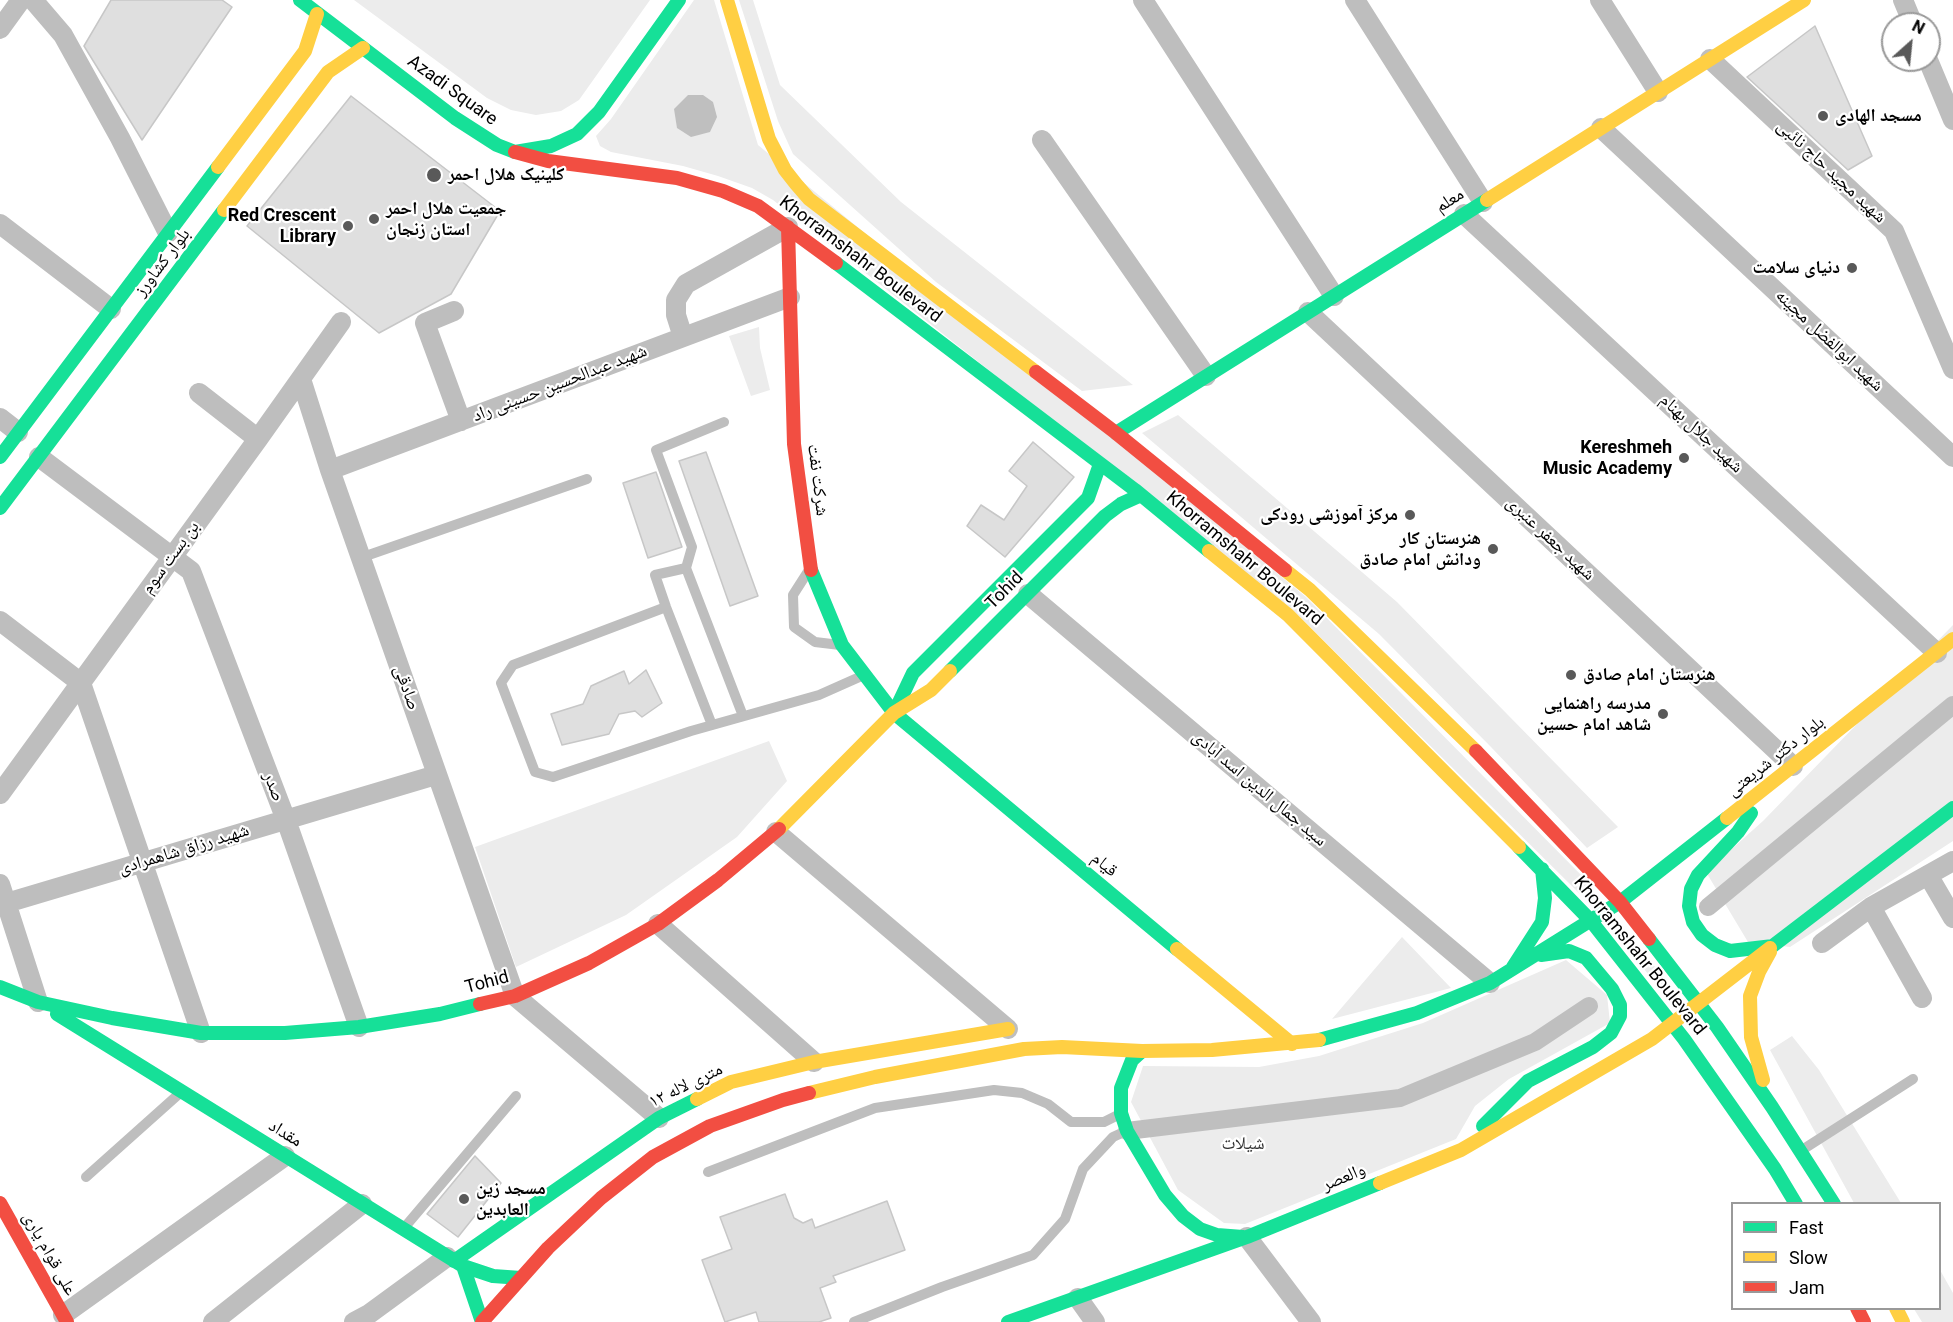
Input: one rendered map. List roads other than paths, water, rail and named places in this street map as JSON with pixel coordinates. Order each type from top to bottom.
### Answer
[{"type":"main road","name":"Azadi Square","points":[[300,0],[455,118],[497,145],[515,152]]},
{"type":"main road","points":[[515,152],[551,146],[577,134],[599,112],[679,0]]},
{"type":"main road","name":"Khorramshahr Boulevard","points":[[727,0],[769,139],[785,170],[809,199],[1116,433],[1310,590],[1455,728],[1620,902],[1700,1003],[1772,1107],[1833,1202]]},
{"type":"main road","name":"معلم","points":[[1116,433],[1710,59],[1783,6],[1804,0]]},
{"type":"main road","name":"بلوار کشاورز","points":[[0,508],[39,457],[318,60],[317,14]]},
{"type":"main road","name":"بلوار کشاورز","points":[[0,457],[168,233],[318,60],[363,48]]},
{"type":"main road","name":"Khorramshahr Boulevard","points":[[515,152],[548,161],[689,182],[723,191],[758,206],[788,226],[1141,495],[1288,615],[1591,921],[1672,1023],[1775,1169],[1795,1202]]},
{"type":"main road","name":"شرکت نفت","points":[[788,226],[794,444],[810,567],[842,645],[894,713]]},
{"type":"main road","name":"Tohid","points":[[894,713],[913,673],[1088,498],[1100,464]]},
{"type":"main road","name":"Tohid","points":[[0,987],[38,1002],[112,1018],[201,1033],[285,1033],[359,1027],[440,1014],[515,996],[589,963],[658,924],[718,880],[776,832],[894,713],[932,690],[1106,516],[1121,504],[1141,495]]},
{"type":"main road","points":[[1088,498],[1096,500],[1103,507],[1106,516]]},
{"type":"main road","name":"بلوار دکتر شریعتی","points":[[482,1322],[548,1248],[601,1198],[653,1157],[710,1126],[783,1100],[874,1077],[1024,1049],[1062,1047],[1142,1051],[1212,1050],[1314,1042],[1353,1033],[1417,1013],[1490,983],[1620,902],[1953,639]]},
{"type":"main road","name":"قیام","points":[[894,713],[1292,1044]]},
{"type":"main road","points":[[1773,782],[1738,832],[1698,874],[1690,889],[1689,906],[1693,922],[1702,935],[1714,945],[1730,951],[1774,946]]},
{"type":"main road","points":[[1672,1023],[1953,808]]},
{"type":"main road","points":[[1510,971],[1542,921],[1545,898],[1542,869]]},
{"type":"main road","points":[[1772,1107],[1751,1037],[1750,996],[1759,972],[1774,946]]},
{"type":"main road","points":[[1461,1150],[1528,1081],[1593,1047],[1611,1033],[1620,1016],[1620,1005],[1612,989],[1586,958],[1569,951],[1538,955]]},
{"type":"main road","name":"مقداد","points":[[38,1002],[455,1262],[493,1276],[521,1278]]},
{"type":"main road","name":"والعصر","points":[[1008,1322],[1247,1237],[1461,1150],[1652,1039],[1672,1023]]},
{"type":"main road","name":"۱۲ متری لاله","points":[[455,1262],[659,1118],[731,1082],[814,1062],[1008,1029]]},
{"type":"main road","points":[[1142,1051],[1132,1060],[1120,1088],[1120,1113],[1126,1131],[1165,1195],[1183,1216],[1200,1229],[1217,1235],[1247,1237]]},
{"type":"main road","name":"علی قوام یاری","points":[[0,1203],[65,1318]]},
{"type":"main road","points":[[455,1262],[476,1300],[482,1322]]},
{"type":"street","points":[[0,29],[21,0]]},
{"type":"street","points":[[33,0],[63,35],[120,138],[168,233]]},
{"type":"street","points":[[1143,0],[1334,296]]},
{"type":"street","points":[[1355,0],[1483,202]]},
{"type":"street","points":[[1600,0],[1658,92]]},
{"type":"street","name":"شهید مجید حاج نائبی","points":[[1710,59],[1894,231],[1953,369]]},
{"type":"street","points":[[1933,72],[1953,120]]},
{"type":"street","name":"شهید ابوالفضل مجینه","points":[[1601,128],[1953,457]]},
{"type":"street","points":[[1042,140],[1206,376]]},
{"type":"street","name":"شهید جلال بهنام","points":[[1464,214],[1937,653]]},
{"type":"street","points":[[0,224],[111,309]]},
{"type":"street","points":[[683,337],[676,315],[676,300],[686,284],[788,226]]},
{"type":"street","name":"شهید عبدالحسین حسینی راد","points":[[330,471],[790,297]]},
{"type":"street","points":[[454,311],[425,323],[461,421]]},
{"type":"street","name":"شهید جعفر عنبری","points":[[1308,312],[1793,766]]},
{"type":"street","name":"بن بست سوم","points":[[0,794],[258,440],[341,322]]},
{"type":"street","name":"صادقی","points":[[301,379],[360,558],[515,996]]},
{"type":"street","points":[[199,393],[258,440]]},
{"type":"street","points":[[0,418],[18,432]]},
{"type":"street","name":"صدر","points":[[39,457],[191,571],[286,820],[359,1027]]},
{"type":"street","name":"سید جمال الدین اسد آبادی","points":[[1028,594],[1490,983]]},
{"type":"street","points":[[0,621],[81,683],[201,1033]]},
{"type":"street","name":"شهید رزاق شاهمرادی","points":[[3,904],[436,775]]},
{"type":"street","points":[[776,832],[1008,1029]]},
{"type":"street","points":[[1822,944],[1871,907],[1953,861]]},
{"type":"street","points":[[1928,875],[1953,918]]},
{"type":"street","points":[[0,884],[3,904],[38,1002]]},
{"type":"street","points":[[1871,907],[1922,998]]},
{"type":"street","points":[[658,924],[814,1062]]},
{"type":"street","points":[[515,996],[659,1118]]},
{"type":"street","points":[[65,1318],[285,1156]]},
{"type":"street","points":[[213,1322],[362,1204]]},
{"type":"street","points":[[1247,1237],[1311,1322]]},
{"type":"street","points":[[354,1322],[455,1262]]},
{"type":"street","points":[[1078,1298],[1095,1322]]},
{"type":"lane","points":[[724,422],[656,450],[692,547],[686,568],[743,716]]},
{"type":"lane","points":[[360,558],[587,479]]},
{"type":"lane","points":[[810,567],[792,595],[794,627],[815,642],[842,645]]},
{"type":"lane","points":[[686,568],[655,575],[712,725]]},
{"type":"lane","points":[[666,607],[513,665],[501,683],[535,772],[553,777],[712,725],[819,695],[864,675]]},
{"type":"lane","points":[[1801,1151],[1913,1079]]},
{"type":"lane","points":[[708,1172],[875,1108],[994,1089],[1022,1093],[1048,1104],[1071,1122],[1104,1122],[1120,1113]]},
{"type":"lane","points":[[86,1177],[182,1091]]},
{"type":"lane","points":[[403,1229],[516,1096]]},
{"type":"lane","points":[[854,1322],[942,1287],[1033,1255],[1065,1219],[1083,1169],[1113,1137],[1126,1131]]},
{"type":"waterway","points":[[1708,907],[1953,705]]},
{"type":"waterway","points":[[1127,1131],[1400,1098],[1535,1042],[1589,1006]]},
{"type":"place","name":"مسجد الهادی","points":[[1823,116]]},
{"type":"place","name":"کلینیک هلال احمر","points":[[434,175]]},
{"type":"place","name":"جمعیت هلال احمر استان زنجان","points":[[374,219]]},
{"type":"place","name":"Red Crescent Library","points":[[348,226]]},
{"type":"place","name":"دنیای سلامت","points":[[1852,268]]},
{"type":"place","name":"Kereshmeh Music Academy","points":[[1684,458]]},
{"type":"place","name":"مرکز آموزشی رودکی","points":[[1410,515]]},
{"type":"place","name":"هنرستان کار ودانش امام صادق","points":[[1493,549]]},
{"type":"place","name":"هنرستان امام صادق","points":[[1571,675]]},
{"type":"place","name":"مدرسه راهنمایی شاهد امام حسین","points":[[1663,714]]},
{"type":"place","name":"مسجد زین العابدین","points":[[464,1199]]},
{"type":"park label","name":"شیلات","points":[[1243,1144]]}]
